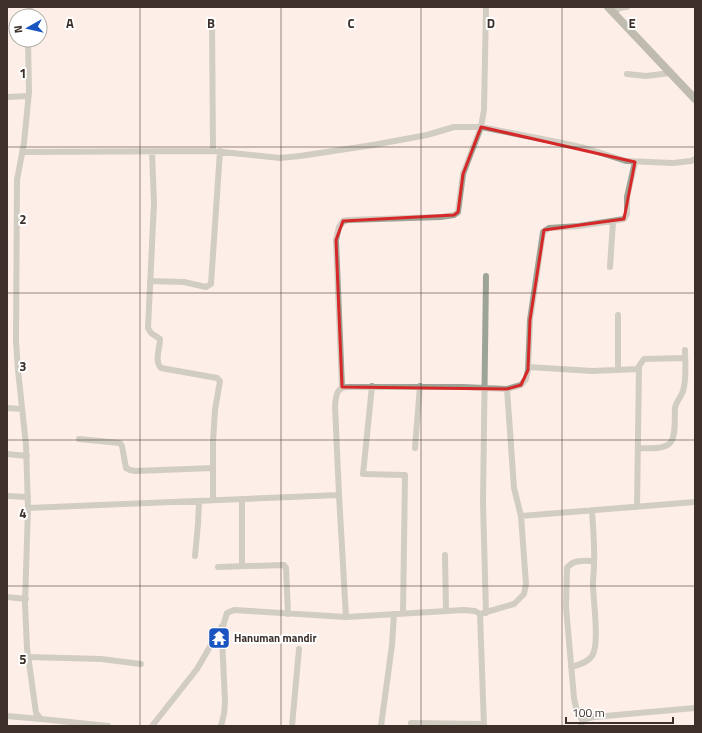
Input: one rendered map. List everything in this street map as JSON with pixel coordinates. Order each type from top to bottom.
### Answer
[{"type":"main road","points":[[611,10],[695,99]]},
{"type":"street","points":[[342,387],[336,262],[336,240],[339,227],[343,222],[348,220],[441,217],[454,215],[458,212],[463,174],[481,127],[485,98],[486,7]]},
{"type":"street","points":[[611,10],[627,7]]},
{"type":"street","points":[[212,23],[213,151]]},
{"type":"street","points":[[28,48],[28,96],[22,152],[17,180],[16,341],[27,456],[28,508],[26,599],[28,657],[36,713],[41,719]]},
{"type":"street","points":[[627,74],[646,76],[670,73]]},
{"type":"street","points":[[7,97],[28,96]]},
{"type":"street","points":[[22,152],[220,151],[268,157],[300,156],[385,143],[454,127],[481,127],[585,148],[635,162],[673,163],[691,161],[695,159]]},
{"type":"street","points":[[150,281],[184,282],[206,287],[210,284],[220,151]]},
{"type":"street","points":[[152,152],[154,203],[148,328],[151,333],[160,339],[158,365],[165,369],[217,378],[220,381],[216,410],[213,500]]},
{"type":"street","points":[[346,617],[335,406],[338,391],[342,387],[372,386],[507,389],[521,385],[526,380],[528,367],[530,320],[543,232],[549,228],[569,228],[624,219],[627,214],[627,197],[635,162]]},
{"type":"street","points":[[610,268],[613,222]]},
{"type":"street","points":[[411,723],[484,725],[483,502],[486,276]]},
{"type":"street","points":[[618,315],[618,370]]},
{"type":"street","points":[[638,448],[663,447],[672,442],[676,406],[685,383],[686,350]]},
{"type":"street","points":[[637,507],[639,368],[641,361],[644,359],[686,358]]},
{"type":"street","points":[[528,367],[592,371],[639,368]]},
{"type":"street","points":[[372,386],[363,474],[405,475],[403,614]]},
{"type":"street","points":[[415,448],[420,386]]},
{"type":"street","points":[[221,726],[225,702],[223,626],[227,613],[234,610],[346,617],[464,610],[483,613],[514,604],[524,594],[526,584],[521,516],[514,488],[507,389]]},
{"type":"street","points":[[7,408],[22,409]]},
{"type":"street","points":[[79,439],[120,443],[122,446],[124,464],[126,468],[130,470],[213,468]]},
{"type":"street","points":[[7,454],[27,456]]},
{"type":"street","points":[[28,508],[339,495]]},
{"type":"street","points":[[7,496],[28,498]]},
{"type":"street","points":[[242,499],[242,566]]},
{"type":"street","points":[[195,556],[199,501]]},
{"type":"street","points":[[521,516],[695,502]]},
{"type":"street","points":[[571,668],[583,664],[593,656],[596,642],[593,583],[594,561],[592,510]]},
{"type":"street","points":[[445,555],[446,611]]},
{"type":"street","points":[[594,561],[575,562],[570,564],[567,568],[566,607],[571,668],[575,706],[582,724],[588,718],[594,717],[695,708]]},
{"type":"street","points":[[218,567],[286,566],[288,614]]},
{"type":"street","points":[[7,597],[26,599]]},
{"type":"street","points":[[381,726],[392,645],[394,614]]},
{"type":"street","points":[[152,726],[197,669],[214,638],[223,626]]},
{"type":"street","points":[[292,726],[299,649]]},
{"type":"street","points":[[28,657],[101,659],[141,664]]},
{"type":"street","points":[[7,716],[108,726]]},
{"type":"street","points":[[32,718],[32,726]]},
{"type":"highlighted area","points":[[481,127],[635,162],[624,219],[544,230],[530,320],[528,370],[521,385],[507,389],[342,387],[336,240],[343,221],[454,215],[458,212],[463,174]]},
{"type":"place","name":"Hanuman mandir","points":[[219,638]]}]
